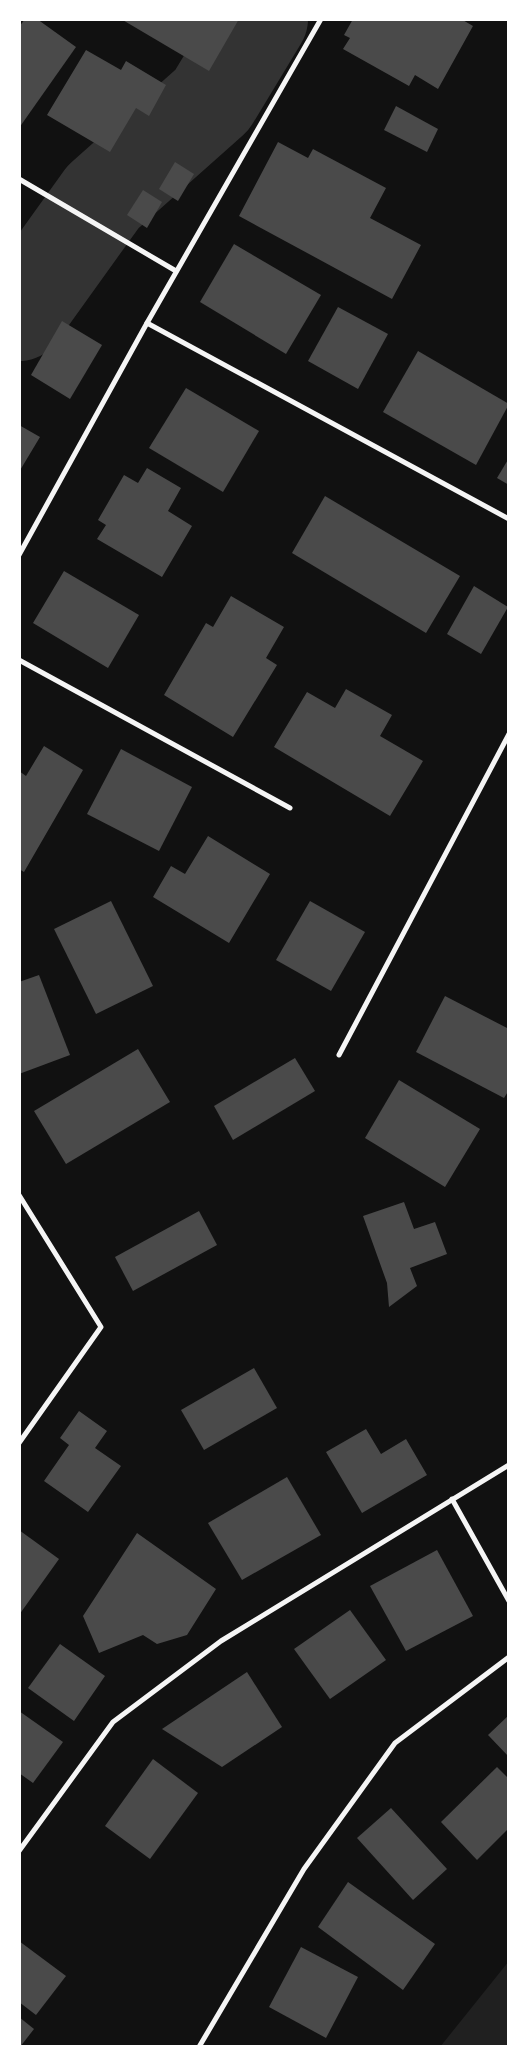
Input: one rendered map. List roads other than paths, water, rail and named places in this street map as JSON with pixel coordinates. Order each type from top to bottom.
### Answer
[{"type":"lane","points":[[20,553],[176,271],[321,19]]},
{"type":"lane","points":[[19,178],[176,271]]},
{"type":"lane","points":[[147,323],[509,519]]},
{"type":"lane","points":[[19,660],[290,808]]},
{"type":"lane","points":[[339,1055],[509,734]]},
{"type":"lane","points":[[19,1195],[102,1327],[19,1443]]},
{"type":"lane","points":[[19,1852],[113,1722],[221,1641],[509,1465]]},
{"type":"lane","points":[[452,1499],[509,1601]]},
{"type":"lane","points":[[199,2047],[304,1869],[395,1743],[509,1657]]},
{"type":"waterway","points":[[19,314],[103,197],[212,100],[261,19]]}]
